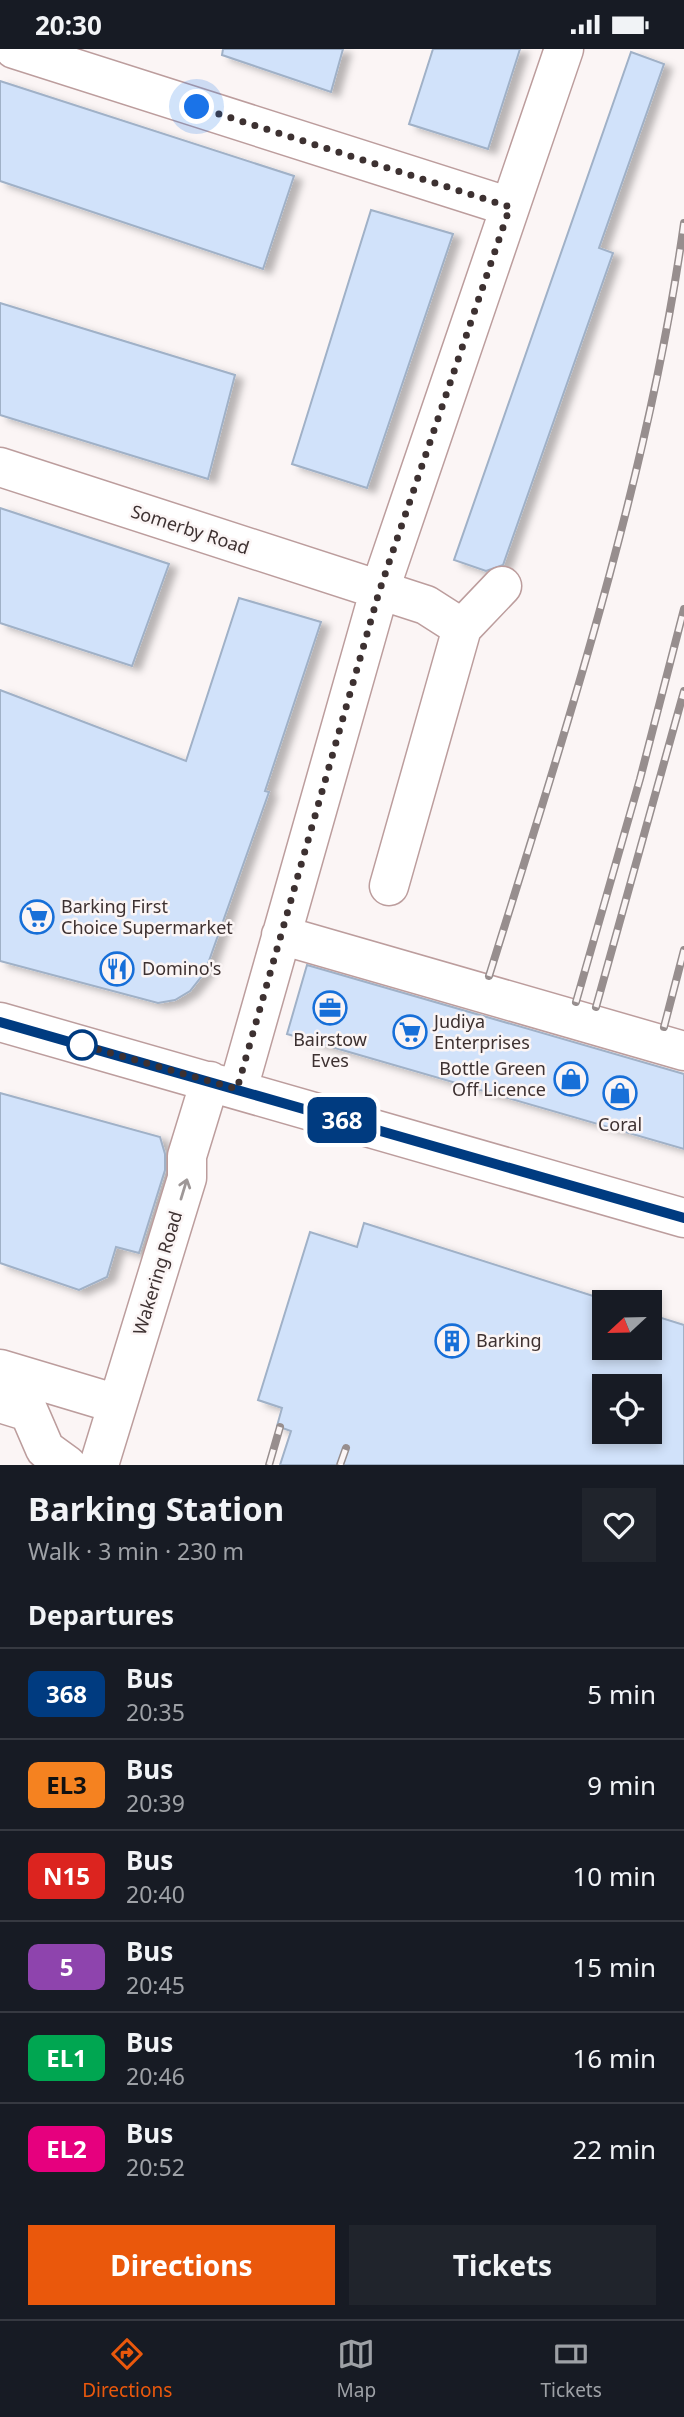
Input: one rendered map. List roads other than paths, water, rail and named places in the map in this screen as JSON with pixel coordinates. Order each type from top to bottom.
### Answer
[{"type":"street","points":[[14,49],[510,207]]},
{"type":"street","name":"Wakering Road","points":[[99,1465],[187,1178],[187,1156],[224,1085],[281,935],[379,592],[564,49]]},
{"type":"street","name":"Somerby Road","points":[[0,467],[379,592],[426,605],[462,628]]},
{"type":"street","points":[[389,887],[462,628],[502,586]]},
{"type":"street","points":[[281,935],[684,1051]]},
{"type":"street","points":[[0,1022],[684,1218]]},
{"type":"street","points":[[0,1369],[117,1404]]},
{"type":"street","points":[[0,1403],[29,1412],[46,1449],[67,1465]]},
{"type":"railway","points":[[489,976],[575,697],[627,508],[669,318],[684,223]]},
{"type":"railway","points":[[576,1002],[640,779],[684,609]]},
{"type":"railway","points":[[596,1007],[684,691]]},
{"type":"railway","points":[[664,1027],[684,950]]},
{"type":"railway","points":[[269,1465],[280,1427]]},
{"type":"railway","points":[[340,1465],[346,1448]]},
{"type":"place","name":"Barking First Choice Supermarket","points":[[37,917]]},
{"type":"place","name":"Domino's","points":[[117,969]]},
{"type":"place","name":"Bairstow Eves","points":[[330,1008]]},
{"type":"place","name":"Judiya Enterprises","points":[[410,1032]]},
{"type":"place","name":"Bottle Green Off Licence","points":[[571,1079]]},
{"type":"place","name":"Coral","points":[[620,1093]]},
{"type":"place","name":"Barking","points":[[452,1341]]}]
